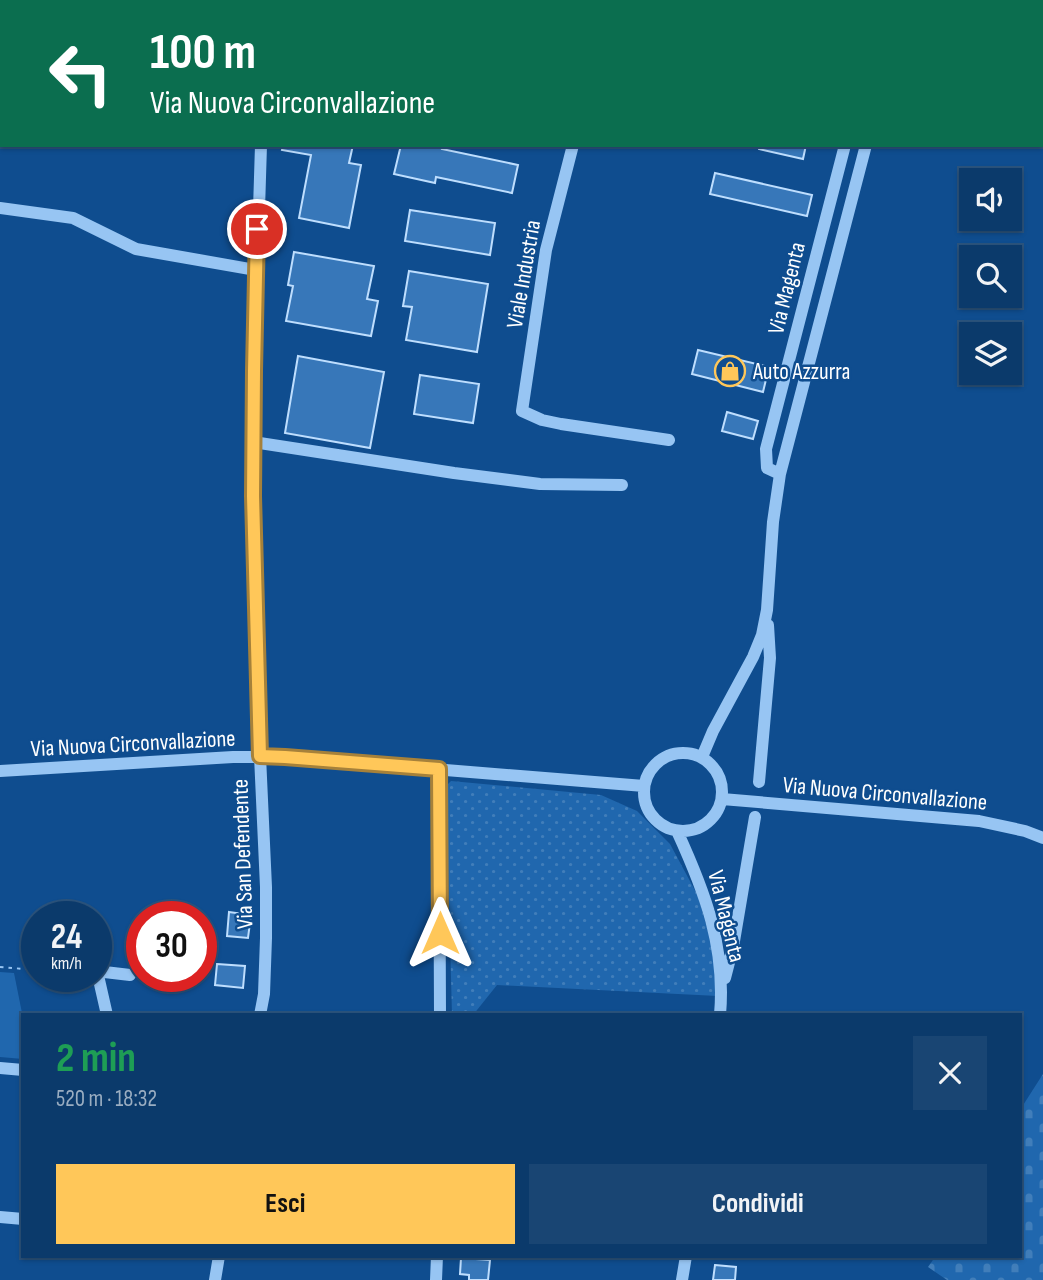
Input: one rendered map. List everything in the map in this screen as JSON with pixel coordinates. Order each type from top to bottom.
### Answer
[{"type":"street","name":"Via San Defendente","points":[[260,1013],[264,994],[266,938],[253,442],[261,147]]},
{"type":"street","name":"Viale Industria","points":[[573,147],[547,250],[522,411],[542,420],[561,424],[669,440]]},
{"type":"street","name":"Via Magenta","points":[[780,474],[767,468],[766,449],[844,147]]},
{"type":"street","name":"Via Magenta","points":[[702,758],[762,635],[767,610],[774,513],[780,474],[865,147]]},
{"type":"street","points":[[0,208],[74,218],[136,249],[256,270]]},
{"type":"street","points":[[253,442],[540,484],[622,485]]},
{"type":"street","points":[[759,782],[769,658],[767,610]]},
{"type":"street","points":[[677,753],[702,758],[711,765],[722,786],[722,799],[718,810],[711,820],[689,831],[665,827],[655,820],[644,799],[648,774],[655,764],[677,753]]},
{"type":"street","name":"Via Nuova Circonvallazione","points":[[0,771],[260,756],[644,786]]},
{"type":"street","points":[[439,769],[440,1013]]},
{"type":"street","name":"Via Nuova Circonvallazione","points":[[722,799],[979,821],[1026,831],[1043,838]]},
{"type":"street","points":[[722,989],[733,947],[755,817]]},
{"type":"street","name":"Via Magenta","points":[[677,831],[698,877],[720,955],[720,1013]]},
{"type":"street","points":[[102,992],[107,1013]]},
{"type":"street","points":[[0,1068],[21,1070]]},
{"type":"street","points":[[0,1217],[21,1219]]},
{"type":"street","points":[[215,1280],[219,1258]]},
{"type":"street","points":[[436,1280],[437,1258]]},
{"type":"street","points":[[682,1280],[686,1258]]},
{"type":"path","points":[[0,967],[21,969]]},
{"type":"green space","points":[[451,781],[601,795],[637,811],[670,844],[698,896],[717,963],[718,996],[497,985],[475,1013],[452,1013],[446,786]]},
{"type":"green space","points":[[0,972],[14,973],[22,1013],[21,1059],[0,1057]]},
{"type":"green space","points":[[1043,1074],[1043,1280],[947,1280],[928,1267],[934,1258],[1022,1258],[1022,1107]]},
{"type":"building","points":[[283,147],[353,147],[349,163],[361,165],[349,228],[299,218],[311,155],[282,150]]},
{"type":"building","points":[[401,147],[442,147],[518,165],[512,193],[436,177],[435,183],[394,174]]},
{"type":"building","points":[[759,147],[806,147],[803,159]]},
{"type":"building","points":[[715,173],[812,195],[807,216],[710,194]]},
{"type":"building","points":[[410,210],[495,223],[490,255],[405,241]]},
{"type":"building","points":[[294,252],[374,266],[367,299],[378,301],[371,336],[286,321],[293,286],[288,285]]},
{"type":"building","points":[[409,271],[488,284],[477,352],[406,340],[412,307],[403,306]]},
{"type":"building","name":"Auto Azzurra","points":[[698,350],[769,367],[763,392],[692,374]]},
{"type":"building","points":[[298,356],[384,372],[370,448],[285,433]]},
{"type":"building","points":[[420,375],[479,384],[473,423],[414,414]]},
{"type":"building","points":[[727,412],[758,421],[753,439],[722,431]]},
{"type":"building","points":[[229,912],[251,915],[248,938],[227,936]]},
{"type":"building","points":[[217,964],[245,966],[243,988],[217,985]]},
{"type":"building","points":[[461,1258],[490,1260],[488,1280],[469,1280],[469,1275],[460,1274]]},
{"type":"building","points":[[715,1265],[736,1267],[735,1280],[713,1280]]},
{"type":"place","name":"Auto Azzurra","points":[[730,371]]},
{"type":"route","points":[[257,229],[253,496],[260,756],[439,769],[440,933]]}]
